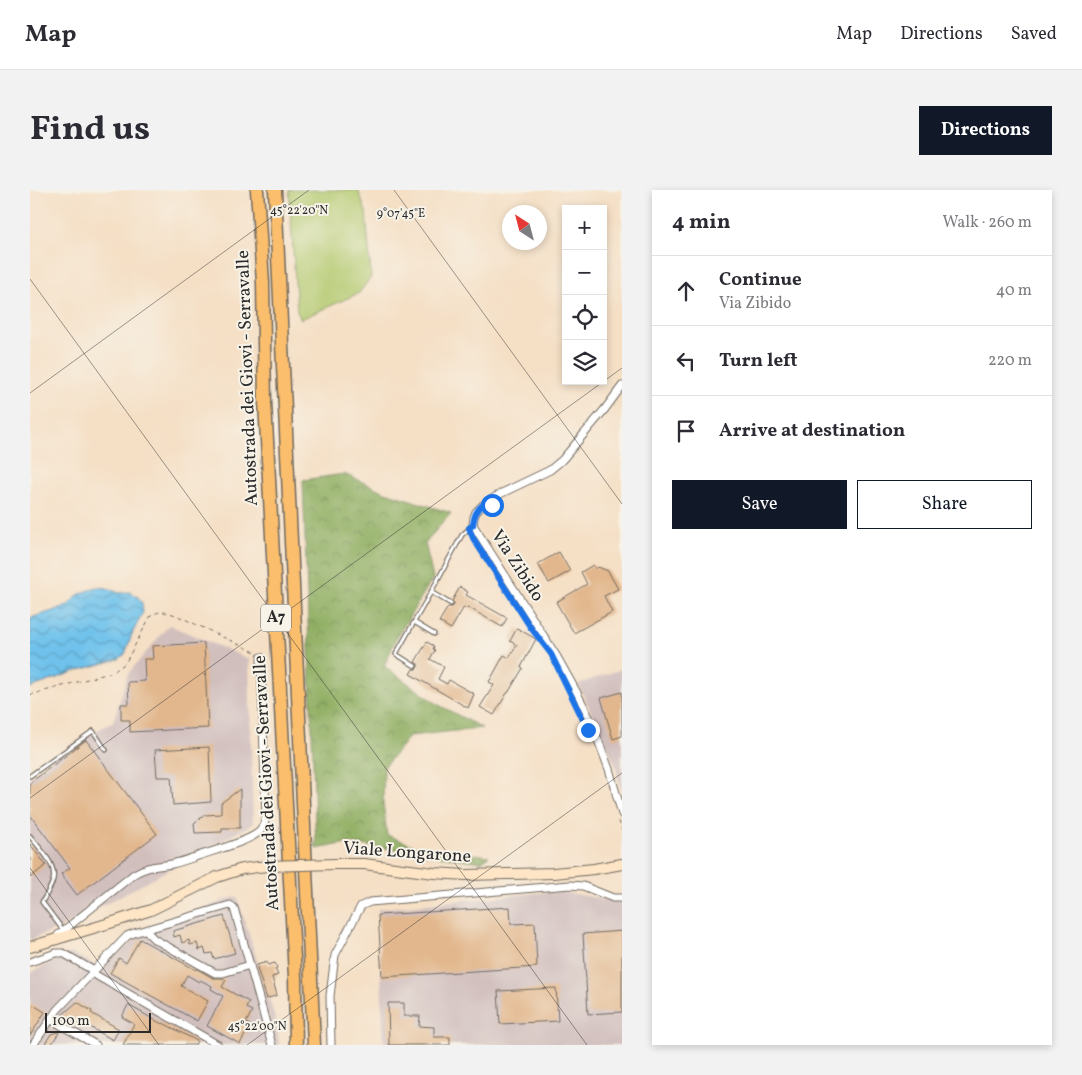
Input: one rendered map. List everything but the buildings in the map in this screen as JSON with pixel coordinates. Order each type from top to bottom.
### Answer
[{"type":"highway","name":"Autostrada dei Giovi - Serravalle","points":[[257,190],[295,977],[296,1045]]},
{"type":"highway","name":"Autostrada dei Giovi - Serravalle","points":[[275,190],[314,1045]]},
{"type":"main road","name":"Viale Longarone","points":[[30,954],[56,942],[151,910],[217,876],[242,869],[267,866],[364,864],[466,875],[554,872],[594,869],[622,864]]},
{"type":"main road","name":"Viale Longarone","points":[[30,948],[56,942]]},
{"type":"street","name":"Via Zibido","points":[[620,814],[609,770],[590,720],[577,693],[557,657],[473,525],[476,512],[484,504],[502,493],[550,470],[562,460],[606,409],[622,386]]},
{"type":"street","points":[[56,942],[58,935],[141,870],[150,866],[172,864],[190,859],[249,839],[263,827],[266,817],[261,658]]},
{"type":"street","points":[[331,1045],[330,996],[335,955],[361,906],[365,903],[570,885],[584,886],[613,898],[622,898]]},
{"type":"street","points":[[33,1045],[57,1010],[126,936],[230,905],[234,908],[272,1045]]},
{"type":"street","points":[[147,929],[154,939],[215,973],[222,974],[250,965]]},
{"type":"street","points":[[30,962],[56,953],[63,953],[218,1045]]},
{"type":"street","points":[[50,1020],[96,1045]]},
{"type":"lane","points":[[415,666],[396,654],[462,535],[473,525]]},
{"type":"lane","points":[[431,592],[451,604]]},
{"type":"lane","points":[[414,622],[434,634]]},
{"type":"lane","points":[[30,776],[93,731],[106,750]]},
{"type":"lane","points":[[30,836],[54,870],[53,881],[42,902],[64,931]]},
{"type":"path","points":[[30,695],[118,669],[127,660],[150,617],[158,612],[178,616],[253,650],[261,658]]},
{"type":"path","points":[[620,814],[622,831]]},
{"type":"shaded area","points":[[169,625],[249,659],[253,824],[65,926],[30,940],[30,777],[72,744],[113,722],[128,674]]},
{"type":"shaded area","points":[[622,669],[622,794],[615,764],[578,684]]},
{"type":"shaded area","points":[[557,891],[622,902],[622,1045],[384,1045],[378,909]]},
{"type":"shaded area","points":[[237,896],[278,1028],[279,1045],[30,1045],[30,973],[71,953],[101,968],[148,928]]},
{"type":"green space","points":[[289,190],[358,190],[366,212],[371,277],[359,293],[301,319],[297,312]]},
{"type":"green space","points":[[344,474],[385,492],[451,513],[425,543],[433,578],[396,639],[384,666],[437,704],[482,728],[410,736],[384,767],[383,803],[387,835],[417,847],[489,856],[481,862],[348,843],[316,849],[303,480]]},
{"type":"water","points":[[96,587],[107,588],[119,593],[129,592],[137,596],[142,603],[143,612],[125,654],[119,659],[76,671],[30,688],[30,618],[67,606],[78,595]]},
{"type":"route","points":[[492,505],[484,504],[476,512],[473,525],[469,528],[473,538],[531,628],[551,654],[588,730]]}]
